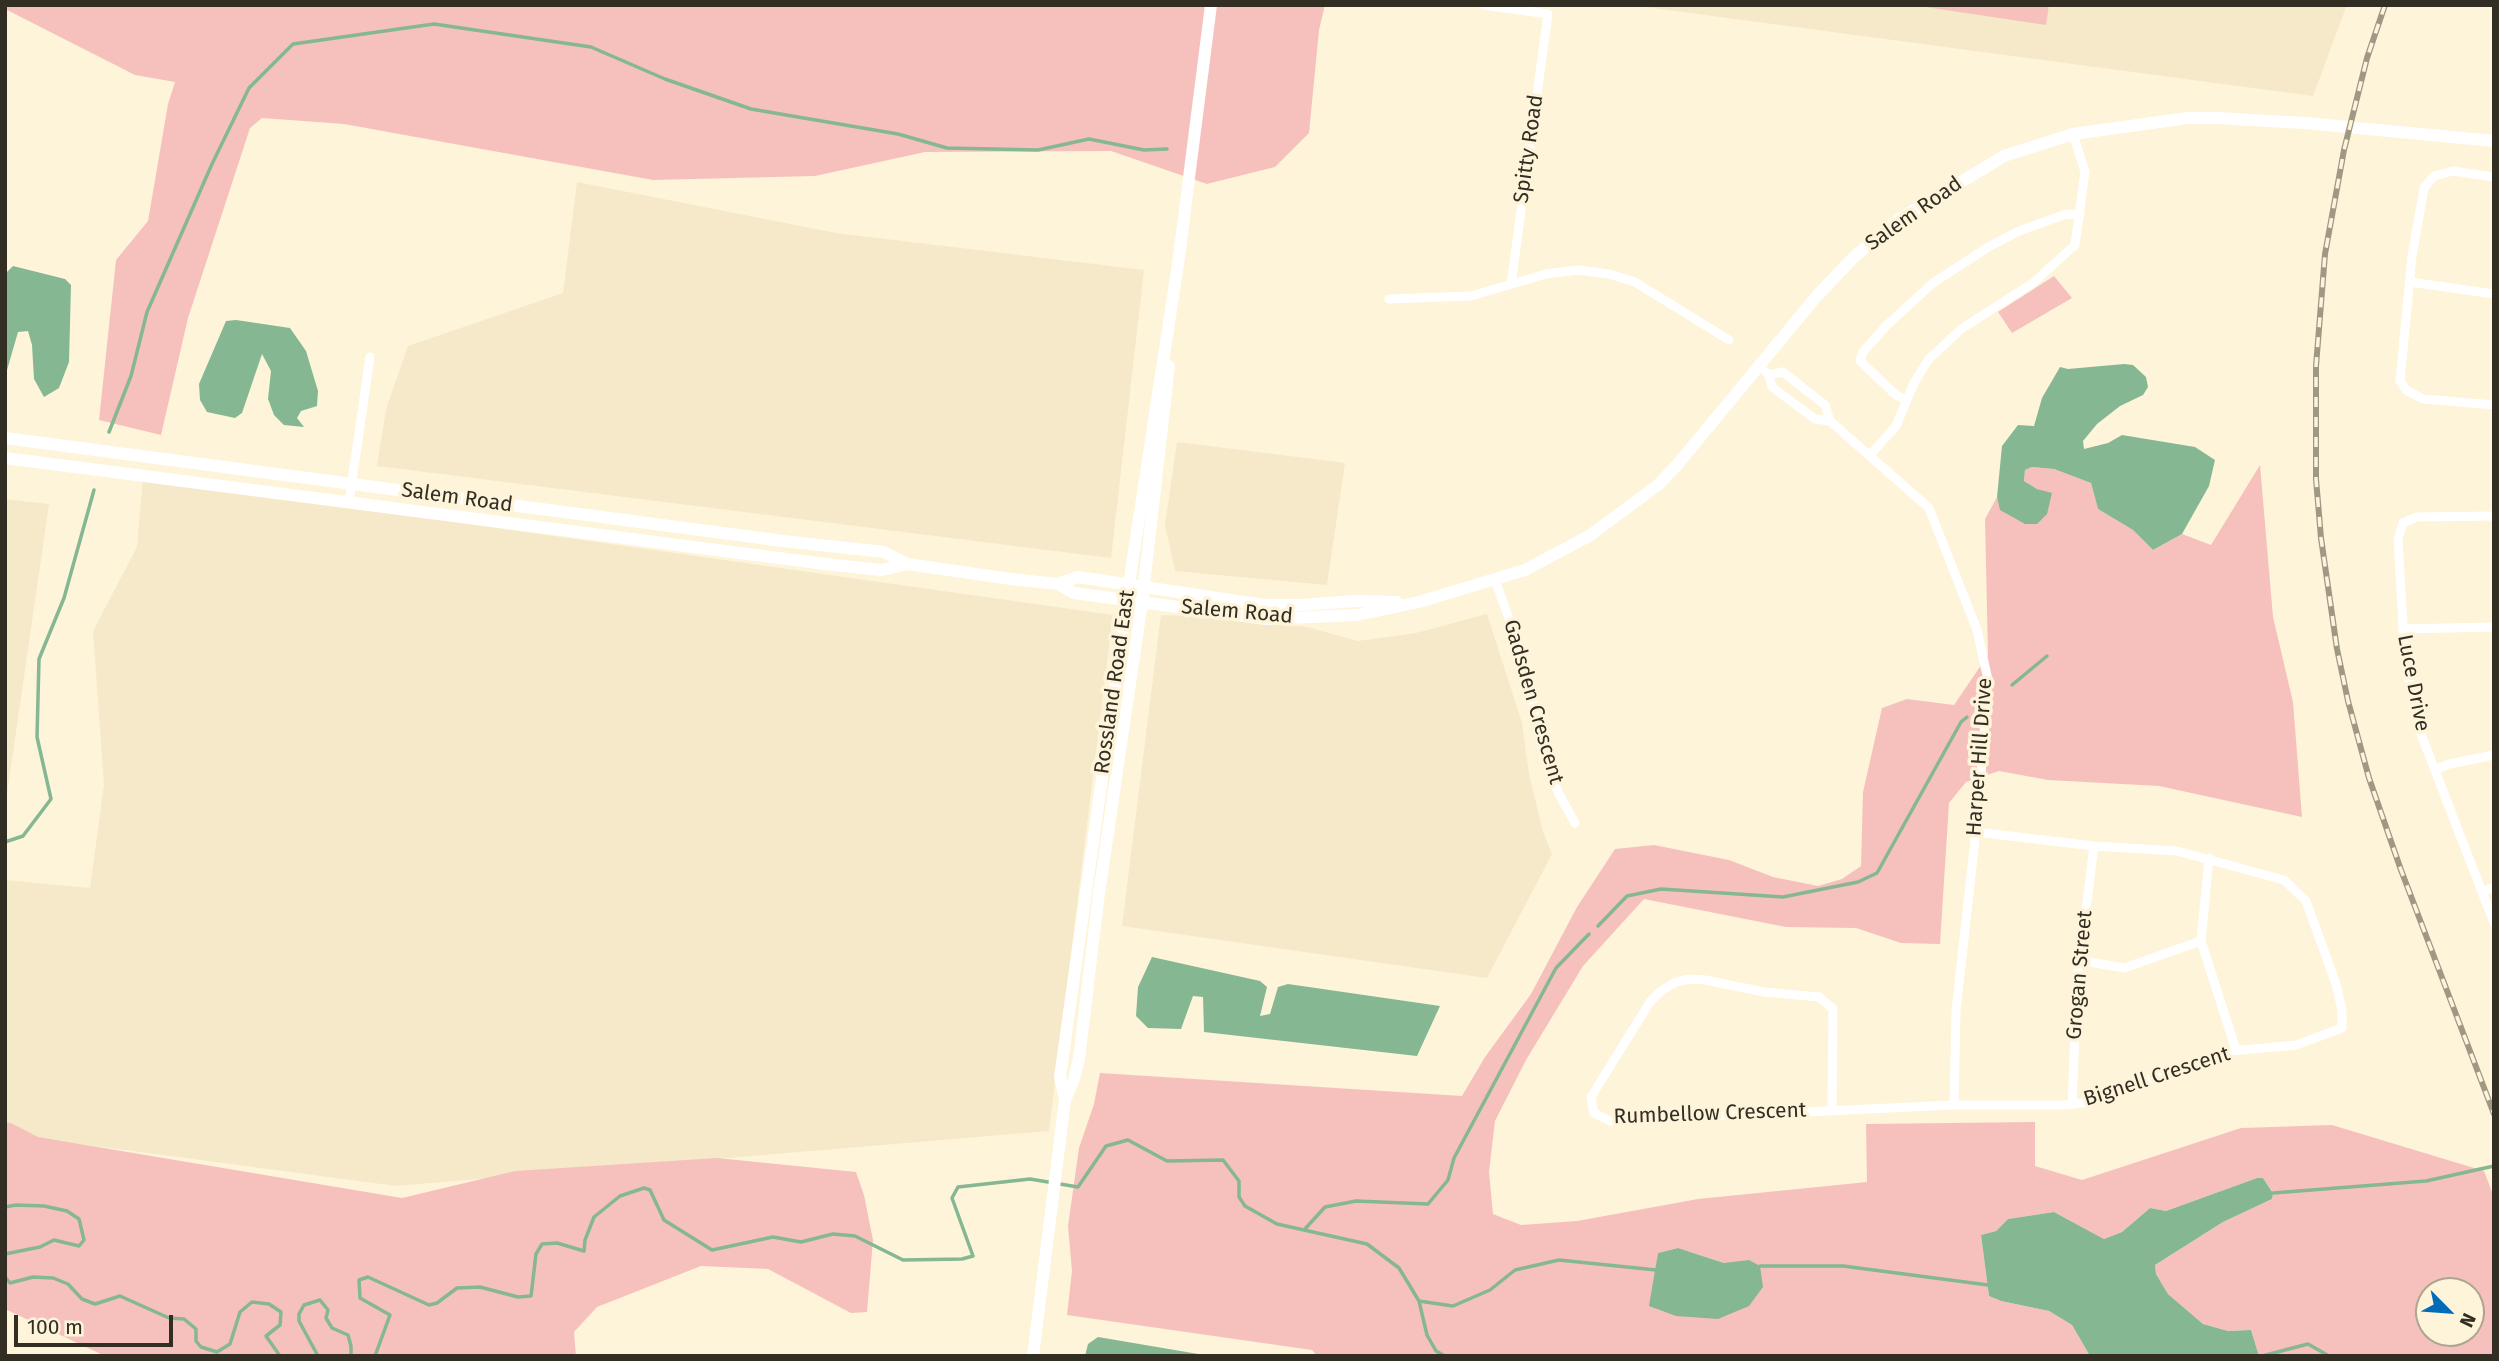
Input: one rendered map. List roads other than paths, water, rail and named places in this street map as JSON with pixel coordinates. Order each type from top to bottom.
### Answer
[{"type":"main road","name":"Rossland Road East","points":[[1065,1100],[1060,1077],[1127,600],[1136,586],[1211,5]]},
{"type":"main road","name":"Salem Road","points":[[5,438],[884,552],[906,564],[1058,584],[1074,593],[1266,619],[1357,615],[1419,602],[1525,570],[1589,536],[1658,485],[1677,465],[1764,371],[1816,297],[1854,257],[1898,220],[2004,156],[2073,134],[2188,118],[2305,123],[2494,141]]},
{"type":"main road","name":"Salem Road","points":[[5,458],[870,569],[882,570],[906,564]]},
{"type":"main road","name":"Salem Road","points":[[1058,584],[1078,578],[1264,605],[1356,601],[1419,602]]},
{"type":"main road","name":"Rossland Road East","points":[[1033,1356],[1065,1100],[1079,1058],[1102,867],[1142,602],[1136,586]]},
{"type":"street","name":"Spitty Road","points":[[1483,5],[1548,14],[1511,284]]},
{"type":"street","points":[[1870,455],[1896,426],[1913,383],[1928,359],[1961,329],[2027,287],[2071,249],[2077,240],[2085,172],[2073,134]]},
{"type":"street","points":[[2494,177],[2453,171],[2434,176],[2424,188],[2412,256],[2400,381],[2406,390],[2423,400],[2494,405]]},
{"type":"street","points":[[1907,400],[1896,395],[1860,361],[1863,352],[1886,326],[1933,283],[1990,246],[2020,231],[2066,214],[2080,215]]},
{"type":"street","points":[[1390,299],[1471,296],[1546,274],[1579,270],[1609,274],[1635,282],[1729,340]]},
{"type":"street","points":[[2410,282],[2494,294]]},
{"type":"street","points":[[349,502],[370,358]]},
{"type":"street","name":"Harper Hill Drive","points":[[1830,421],[1815,419],[1772,387],[1764,371],[1783,372],[1825,405],[1830,421],[1929,508],[1977,630],[1988,680],[1976,832],[1956,1011],[1954,1105]]},
{"type":"street","name":"Luce Drive","points":[[2494,516],[2417,517],[2403,523],[2399,539],[2405,661],[2419,729],[2494,923]]},
{"type":"street","name":"Gadsden Crescent","points":[[1494,580],[1524,660],[1543,754],[1559,794],[1575,822]]},
{"type":"street","points":[[2402,629],[2494,627]]},
{"type":"street","points":[[2435,770],[2449,764],[2494,755]]},
{"type":"street","name":"Bignell Crescent","points":[[1954,1105],[2072,1104],[2236,1050],[2296,1045],[2342,1028],[2342,1010],[2336,984],[2306,901],[2284,880],[2177,851],[2094,846],[1976,832]]},
{"type":"street","name":"Grogan Street","points":[[2072,1104],[2079,960],[2094,846]]},
{"type":"street","points":[[2209,858],[2201,941],[2236,1050]]},
{"type":"street","points":[[2482,892],[2494,887]]},
{"type":"street","points":[[2079,960],[2124,968],[2201,941]]},
{"type":"street","name":"Rumbellow Crescent","points":[[1832,1110],[1833,1009],[1819,997],[1764,992],[1705,979],[1676,982],[1650,1002],[1591,1097],[1594,1113],[1609,1121],[1954,1105]]},
{"type":"waterway","points":[[109,432],[131,376],[147,312],[212,164],[249,88],[293,44],[434,24],[591,47],[665,79],[751,109],[898,134],[947,148],[1038,150],[1089,139],[1144,150],[1167,149]]},
{"type":"waterway","points":[[5,842],[23,836],[51,799],[37,737],[39,659],[64,598],[94,490]]},
{"type":"waterway","points":[[2012,685],[2047,656]]},
{"type":"waterway","points":[[1598,926],[1627,896],[1661,889],[1783,897],[1858,882],[1877,873],[1961,722],[1967,717]]},
{"type":"waterway","points":[[1304,1230],[1325,1207],[1356,1201],[1428,1204],[1448,1180],[1454,1158],[1556,968],[1589,934]]},
{"type":"waterway","points":[[375,1356],[390,1315],[360,1298],[359,1280],[368,1277],[429,1305],[437,1303],[457,1288],[480,1287],[518,1297],[531,1296],[536,1254],[542,1244],[557,1243],[584,1251],[585,1240],[594,1217],[620,1196],[644,1188],[650,1190],[664,1220],[712,1250],[773,1237],[801,1242],[833,1234],[855,1236],[903,1260],[962,1259],[973,1256],[952,1198],[958,1187],[1030,1179],[1078,1187],[1106,1146],[1128,1140],[1167,1161],[1223,1160],[1239,1181],[1239,1197],[1245,1206],[1277,1224],[1367,1244],[1399,1268],[1419,1301],[1427,1335],[1436,1351],[1445,1356]]},
{"type":"waterway","points":[[2273,1193],[2426,1181],[2494,1166]]},
{"type":"waterway","points":[[5,1207],[44,1206],[67,1211],[79,1219],[84,1240],[79,1246],[54,1240],[40,1247],[5,1254]]},
{"type":"waterway","points":[[1419,1301],[1453,1306],[1490,1290],[1515,1270],[1559,1260],[1656,1270]]},
{"type":"waterway","points":[[1760,1266],[1843,1266],[1988,1285]]},
{"type":"waterway","points":[[5,1277],[10,1283],[33,1277],[53,1278],[68,1284],[82,1299],[95,1304],[120,1296],[169,1318],[184,1319],[196,1329],[196,1341],[201,1347],[217,1352],[230,1344],[240,1312],[252,1302],[269,1304],[281,1312],[280,1325],[266,1336],[280,1356]]},
{"type":"waterway","points":[[318,1356],[299,1321],[299,1314],[304,1305],[320,1300],[328,1310],[326,1318],[332,1328],[348,1335],[351,1356]]},
{"type":"waterway","points":[[2262,1356],[2308,1344],[2329,1356]]},
{"type":"railway","points":[[2385,5],[2367,58],[2344,150],[2325,254],[2316,366],[2316,479],[2321,538],[2337,649],[2369,778],[2494,1114]]}]
